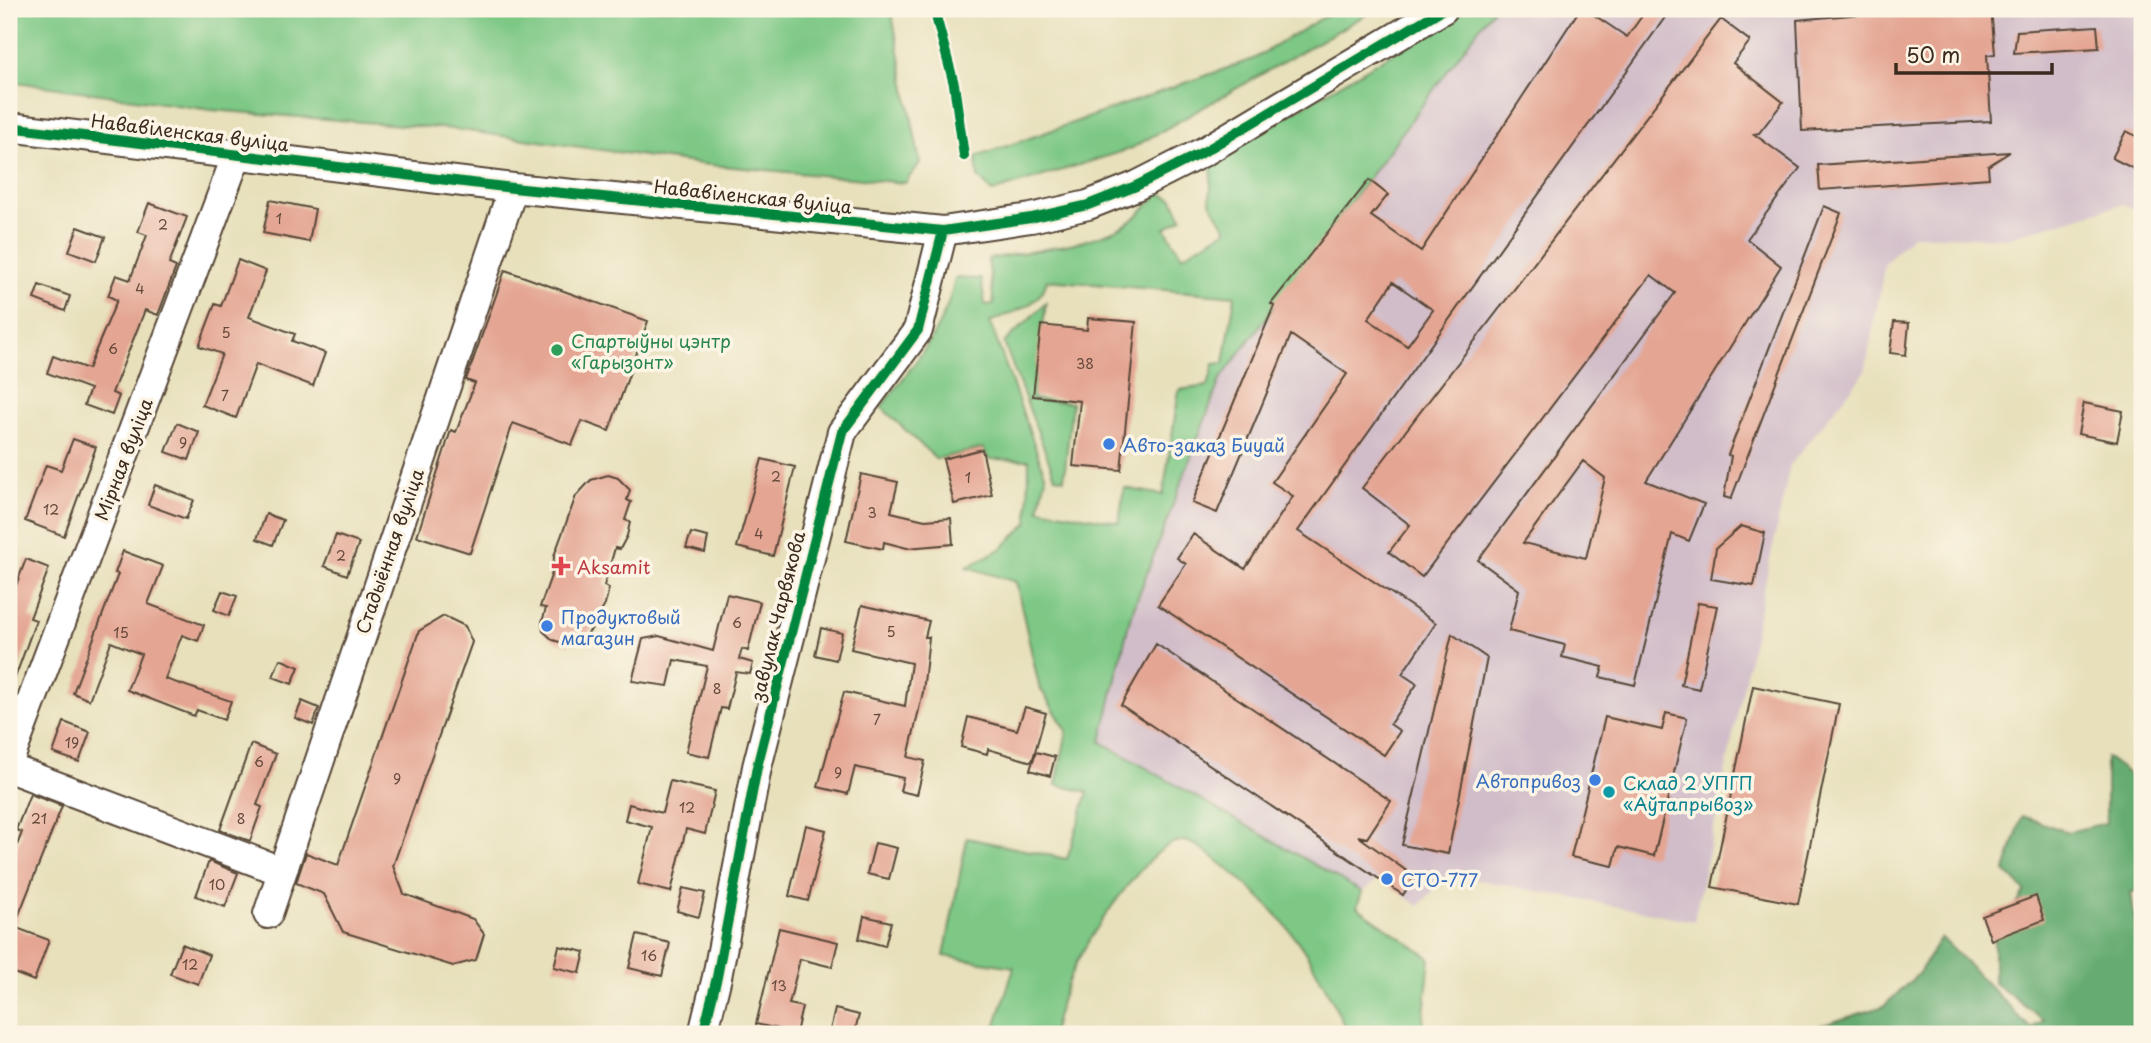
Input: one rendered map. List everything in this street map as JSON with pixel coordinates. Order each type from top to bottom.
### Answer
[{"type":"street","name":"Нававіленская вуліца","points":[[9,127],[236,157],[513,188],[943,231],[1054,213],[1088,205],[1136,186],[1205,151],[1444,9]]},
{"type":"street","name":"Мірная вуліца","points":[[9,761],[236,157]]},
{"type":"street","name":"Стадыённая вуліца","points":[[268,914],[513,188]]},
{"type":"street","name":"завулак Чарвякова","points":[[703,1034],[717,977],[757,767],[842,432],[918,330],[943,231]]},
{"type":"street","points":[[9,768],[281,871]]},
{"type":"shaded area","points":[[1493,9],[2142,9],[2142,212],[2123,204],[2005,238],[1912,235],[1885,263],[1865,372],[1790,465],[1694,921],[1446,874],[1443,885],[1437,886],[1419,906],[1379,879],[1362,892],[1101,742],[1130,618],[1220,380]]},
{"type":"green space","points":[[9,9],[891,9],[920,163],[905,183],[701,164],[453,129],[211,110],[9,81]]},
{"type":"green space","points":[[1337,9],[1376,9],[1130,149],[992,192],[978,177],[976,157],[1253,59]]},
{"type":"green space","points":[[1467,9],[1493,9],[1220,380],[1130,618],[1101,742],[1362,892],[1357,907],[1430,958],[1422,1034],[1348,1034],[1311,961],[1282,921],[1223,865],[1198,847],[1182,841],[1170,845],[1141,870],[1099,926],[1072,973],[1052,1034],[993,1034],[1014,967],[944,956],[967,838],[1067,859],[1088,792],[1056,785],[1067,731],[1039,686],[1016,582],[967,567],[1002,548],[1028,523],[1029,460],[989,459],[983,448],[936,459],[881,407],[936,331],[951,297],[955,278],[981,279],[985,305],[994,304],[988,259],[1063,246],[1103,235],[1132,220],[1159,193],[1173,199],[1182,218],[1165,228],[1182,256],[1227,230],[1210,202],[1212,160]],"holes":[[[1047,280],[1235,296],[1224,363],[1214,364],[1208,386],[1179,390],[1163,495],[1124,488],[1119,522],[1039,509],[1046,477],[990,322],[1032,302],[1044,289]]]},
{"type":"green space","points":[[1046,303],[1033,399],[1072,403],[1064,479],[1055,477],[1004,343]]},
{"type":"green space","points":[[2106,757],[2142,784],[2142,890],[2131,892],[2142,973],[2142,1034],[1794,1034],[1884,1006],[1919,973],[1941,937],[2031,1029],[2044,1020],[1994,983],[1994,941],[2025,891],[2005,871],[2022,816],[2068,832],[2106,823]]},
{"type":"building","points":[[1580,9],[1585,9],[1627,37],[1647,9],[1671,9],[1298,531],[1436,623],[1402,674],[1417,684],[1390,724],[1400,731],[1384,755],[1158,605],[1186,564],[1177,558],[1193,534],[1245,569],[1293,496],[1272,482],[1347,374],[1291,335],[1217,513],[1192,503],[1274,306],[1271,304],[1369,180],[1388,195],[1371,216],[1421,251]],"holes":[[[1393,282],[1433,310],[1407,346],[1368,319]]]},
{"type":"building","points":[[1916,9],[1991,9],[1995,54],[1987,55],[1991,121],[1802,131],[1797,20]]},
{"type":"building","points":[[1721,19],[1750,41],[1733,63],[1783,102],[1759,133],[1754,134],[1800,168],[1747,239],[1781,266],[1646,481],[1704,504],[1689,541],[1672,534],[1635,685],[1600,677],[1603,667],[1562,657],[1565,645],[1509,631],[1519,590],[1478,560],[1675,293],[1651,275],[1422,577],[1389,552],[1410,525],[1362,488]],"holes":[[[1583,461],[1605,478],[1586,558],[1523,543]]]},
{"type":"building","points":[[2097,26],[2099,48],[2014,53],[2017,31]]},
{"type":"building","points":[[2126,131],[2142,139],[2142,173],[2112,158]]},
{"type":"building","points":[[2010,152],[1988,166],[1989,178],[1820,190],[1818,165]]},
{"type":"building","points":[[270,200],[315,209],[309,242],[263,233]]},
{"type":"building","points":[[149,203],[187,217],[169,264],[176,267],[158,315],[145,310],[112,393],[119,396],[112,415],[84,405],[90,389],[47,373],[53,356],[88,369],[117,300],[108,296],[116,275],[130,280],[147,235],[138,232]]},
{"type":"building","points":[[1824,206],[1841,213],[1731,499],[1724,497],[1731,456],[1728,455]]},
{"type":"building","points":[[78,227],[105,237],[96,261],[69,251]]},
{"type":"building","points":[[238,260],[266,271],[249,317],[295,334],[292,341],[325,353],[313,386],[256,364],[236,418],[202,405],[222,354],[199,346],[215,304],[221,306]]},
{"type":"building","name":"Спартыўны цэнтр «Гарызонт»","points":[[505,270],[648,321],[609,431],[582,421],[572,445],[513,423],[470,553],[417,536],[451,430],[456,432],[475,383],[466,380]]},
{"type":"building","points":[[39,285],[70,296],[65,311],[34,299]]},
{"type":"building","points":[[1088,318],[1136,322],[1121,470],[1073,466],[1080,401],[1033,396],[1041,325],[1087,330]]},
{"type":"building","points":[[1894,322],[1909,323],[1906,355],[1890,353]]},
{"type":"building","points":[[2084,403],[2123,411],[2117,442],[2078,434]]},
{"type":"building","points":[[177,423],[199,432],[189,460],[166,452]]},
{"type":"building","points":[[73,439],[96,447],[64,536],[25,521],[46,465],[61,470]]},
{"type":"building","points":[[982,449],[992,495],[954,504],[943,459]]},
{"type":"building","points":[[762,459],[795,467],[773,556],[737,547]]},
{"type":"building","points":[[861,474],[898,482],[891,512],[925,520],[951,518],[953,544],[907,548],[884,542],[883,549],[846,541]]},
{"type":"building","points":[[608,475],[618,478],[630,490],[627,500],[631,502],[625,520],[630,522],[627,536],[620,549],[615,548],[604,586],[609,588],[605,605],[590,631],[577,643],[566,644],[553,640],[543,631],[542,622],[546,608],[540,607],[553,570],[554,556],[576,496],[591,480]]},
{"type":"building","points":[[155,485],[194,500],[186,519],[148,505]]},
{"type":"building","points":[[266,514],[283,520],[273,545],[257,539]]},
{"type":"building","points":[[1741,526],[1765,533],[1754,586],[1711,579],[1716,548]]},
{"type":"building","points":[[691,533],[708,537],[705,553],[686,548]]},
{"type":"building","points":[[336,535],[359,543],[347,575],[324,566]]},
{"type":"building","points":[[123,551],[163,566],[148,604],[204,625],[198,641],[182,635],[165,679],[231,701],[224,720],[197,710],[194,716],[127,690],[141,654],[111,642],[89,700],[73,693],[118,574],[115,573]]},
{"type":"building","points":[[26,559],[49,568],[30,618],[36,620],[11,689],[9,604]]},
{"type":"building","points":[[222,591],[237,596],[229,616],[214,610]]},
{"type":"building","points":[[727,594],[760,602],[748,651],[742,649],[739,659],[753,663],[750,674],[736,672],[727,709],[721,708],[709,757],[686,752],[707,666],[674,660],[668,686],[632,681],[643,639],[659,636],[713,651]]},
{"type":"building","points":[[1698,603],[1717,606],[1699,689],[1681,685]]},
{"type":"building","points":[[862,605],[929,621],[925,637],[929,637],[923,692],[908,757],[925,761],[917,795],[900,791],[903,778],[855,767],[848,794],[818,787],[844,692],[905,706],[911,663],[851,649]]},
{"type":"building","points":[[444,616],[465,626],[472,642],[393,866],[404,894],[473,919],[484,934],[476,960],[453,966],[343,932],[324,894],[296,883],[306,853],[338,865],[419,631]]},
{"type":"building","points":[[821,628],[842,633],[836,660],[815,655]]},
{"type":"building","points":[[1452,634],[1487,658],[1448,854],[1402,845]]},
{"type":"building","points":[[1156,644],[1391,801],[1367,838],[1358,836],[1415,877],[1403,895],[1121,705]]},
{"type":"building","points":[[280,659],[299,667],[292,684],[273,677]]},
{"type":"building","points":[[1753,686],[1839,704],[1798,904],[1712,887]]},
{"type":"building","points":[[302,701],[319,708],[313,725],[295,718]]},
{"type":"building","points":[[1025,707],[1046,713],[1032,762],[988,749],[987,754],[961,747],[968,717],[1017,730]]},
{"type":"building","points":[[1666,713],[1687,718],[1654,856],[1618,847],[1613,866],[1571,857],[1605,717],[1662,730]]},
{"type":"building","points":[[64,722],[90,732],[79,762],[53,753]]},
{"type":"building","points":[[251,744],[276,754],[257,805],[262,807],[250,841],[220,830]]},
{"type":"building","points":[[1036,752],[1055,757],[1050,776],[1030,770]]},
{"type":"building","points":[[670,781],[715,791],[705,834],[686,829],[671,892],[638,884],[652,827],[625,820],[629,804],[662,813]]},
{"type":"building","points":[[30,794],[62,806],[14,927],[49,940],[34,981],[9,971],[9,867],[22,832],[16,830]]},
{"type":"building","points":[[806,825],[826,830],[808,901],[789,896]]},
{"type":"building","points":[[875,843],[897,848],[889,879],[867,874]]},
{"type":"building","points":[[209,861],[238,873],[225,907],[196,896]]},
{"type":"building","points":[[683,888],[705,893],[699,917],[677,911]]},
{"type":"building","points":[[2036,896],[2044,920],[1991,940],[1982,916]]},
{"type":"building","points":[[864,916],[891,922],[885,946],[859,939]]},
{"type":"building","points":[[779,928],[838,942],[832,967],[800,959],[789,1004],[802,1007],[796,1033],[756,1024]]},
{"type":"building","points":[[637,935],[670,943],[662,976],[629,968]]},
{"type":"building","points":[[182,944],[209,955],[198,984],[170,974]]},
{"type":"building","points":[[559,946],[585,952],[580,973],[554,967]]},
{"type":"building","points":[[835,1009],[859,1015],[854,1034],[829,1034]]},
{"type":"cycle path","points":[[934,9],[954,84],[964,156]]},
{"type":"cycle path","points":[[9,127],[513,188],[943,231],[1031,218],[1088,205],[1136,186],[1205,151],[1443,9]]},
{"type":"cycle path","points":[[703,1034],[717,977],[757,767],[842,432],[918,330],[943,231]]},
{"type":"place","name":"Спартыўны цэнтр «Гарызонт»","points":[[557,350]]},
{"type":"place","name":"Авто-заказ Биуай","points":[[1109,444]]},
{"type":"place","name":"Aksamit","points":[[561,566]]},
{"type":"place","name":"Продуктовый магазин","points":[[547,626]]},
{"type":"place","name":"Автопривоз","points":[[1595,780]]},
{"type":"place","name":"Склад 2 УПГП «Аўтапрывоз»","points":[[1609,792]]},
{"type":"place","name":"СТО-777","points":[[1387,879]]}]
